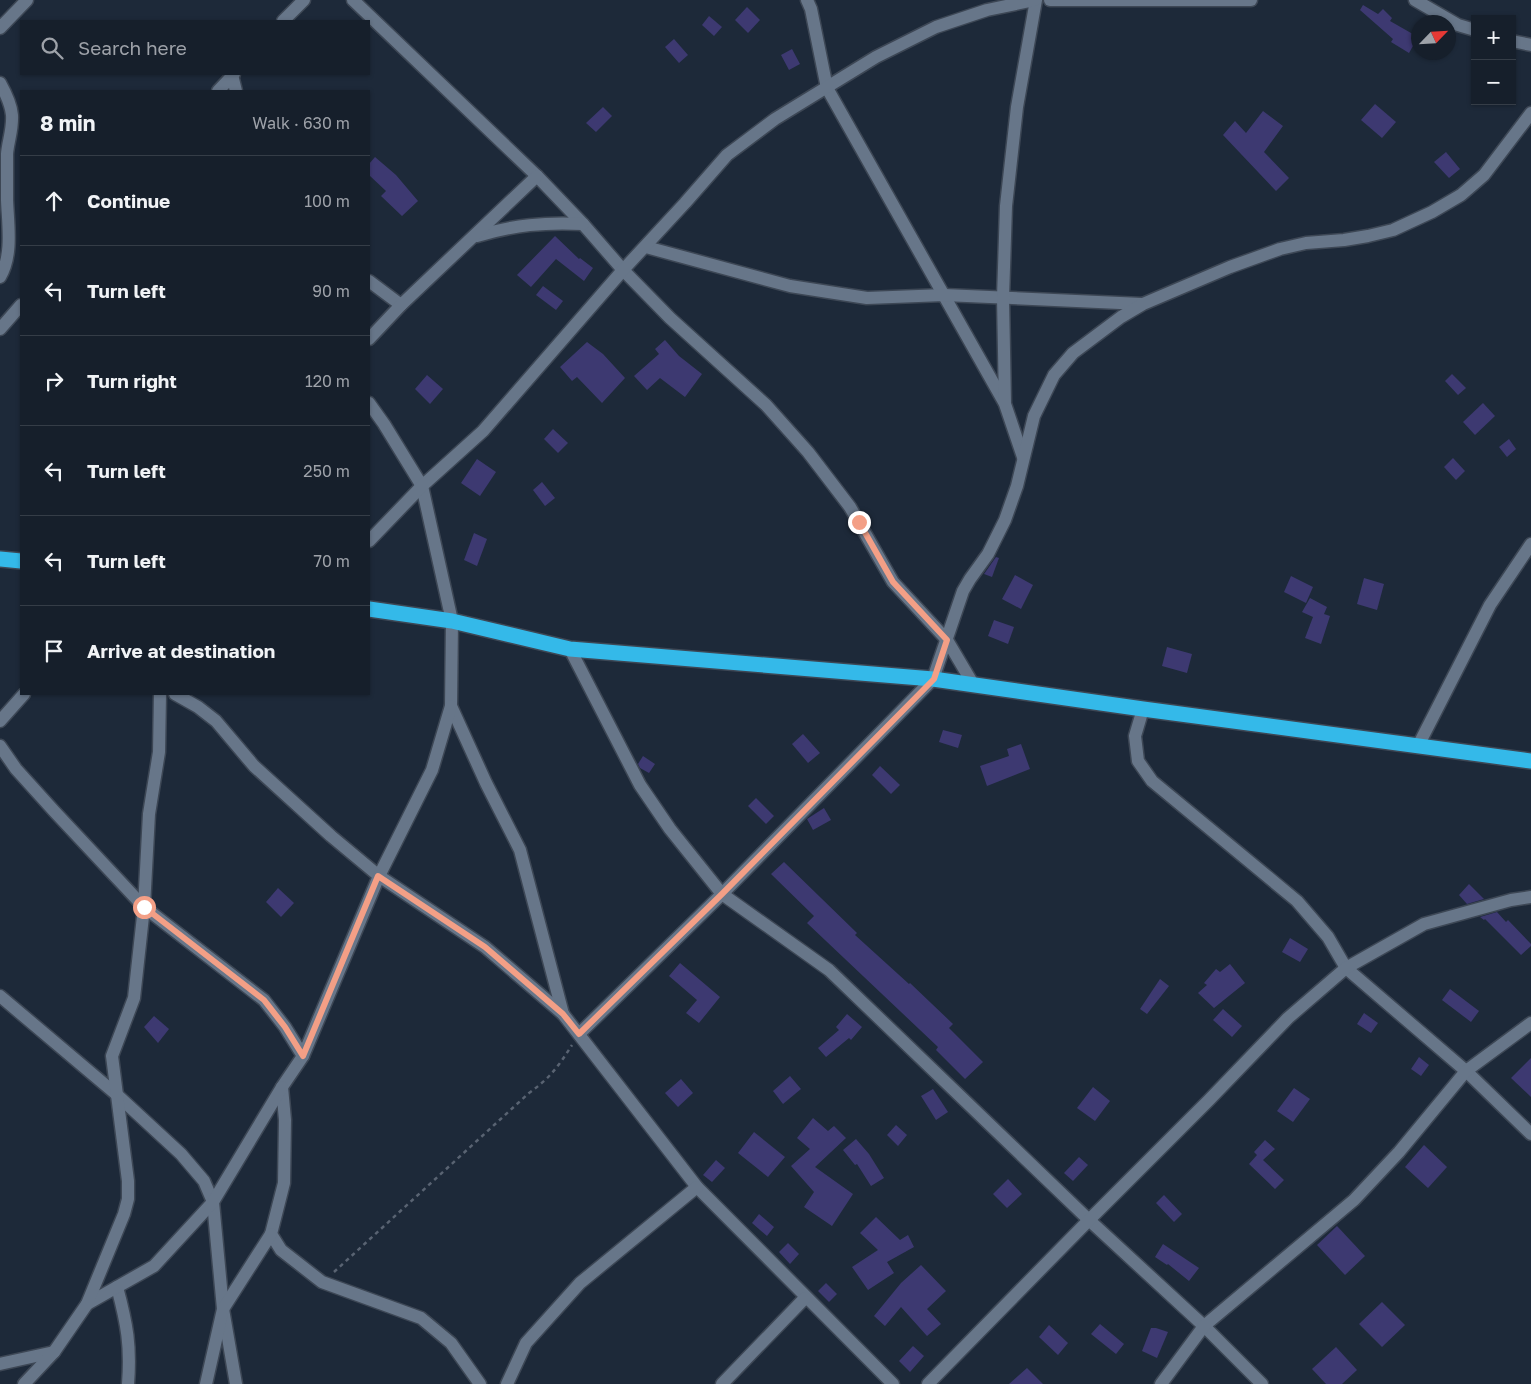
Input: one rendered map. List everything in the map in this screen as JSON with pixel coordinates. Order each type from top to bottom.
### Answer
[{"type":"highway","points":[[0,559],[20,561]]},
{"type":"highway","points":[[370,609],[452,621],[570,649],[934,679],[1531,761]]},
{"type":"street","points":[[0,28],[27,0]]},
{"type":"street","points":[[284,20],[304,0]]},
{"type":"street","points":[[353,0],[537,176],[670,318],[766,405],[808,452],[850,507],[893,582],[947,640],[973,684]]},
{"type":"street","points":[[807,0],[811,9],[827,88],[1005,404],[1023,458]]},
{"type":"street","points":[[370,540],[422,486],[483,431],[623,270],[646,247],[727,155],[775,119],[876,57],[936,27],[987,10],[1035,0],[1018,107],[1006,206],[1003,298],[1005,404]]},
{"type":"street","points":[[1050,0],[1251,0]]},
{"type":"street","points":[[1415,0],[1458,25],[1471,29]]},
{"type":"street","points":[[1516,42],[1531,45]]},
{"type":"street","points":[[219,90],[232,75]]},
{"type":"street","points":[[233,75],[236,90]]},
{"type":"street","points":[[0,83],[12,114],[12,133],[8,147],[6,178],[7,259],[0,277]]},
{"type":"street","points":[[579,1034],[722,894],[934,679],[963,591],[988,554],[1005,520],[1034,416],[1054,375],[1073,353],[1121,317],[1143,304],[1230,267],[1280,249],[1306,243],[1368,236],[1392,230],[1432,212],[1461,195],[1484,175],[1531,113]]},
{"type":"street","points":[[370,338],[401,304],[537,176]]},
{"type":"street","points":[[475,236],[528,224],[556,222],[583,224]]},
{"type":"street","points":[[646,247],[790,286],[867,298],[944,295],[1143,304]]},
{"type":"street","points":[[370,282],[401,304]]},
{"type":"street","points":[[0,328],[20,306]]},
{"type":"street","points":[[88,1304],[154,1266],[213,1202],[282,1087],[303,1056],[378,876],[432,770],[451,706],[452,621],[422,486],[370,404]]},
{"type":"street","points":[[1418,746],[1490,605],[1531,544]]},
{"type":"street","points":[[570,649],[640,785],[670,830],[722,894],[829,970],[1089,1220],[1204,1326],[1262,1384]]},
{"type":"street","points":[[0,720],[23,695]]},
{"type":"street","points":[[24,1384],[54,1352],[88,1304],[124,1214],[128,1199],[128,1180],[112,1056],[134,998],[144,907],[149,814],[159,752],[160,695]]},
{"type":"street","points":[[177,695],[198,707],[216,721],[254,766],[378,876],[485,947],[563,1014],[697,1187],[805,1298],[893,1384]]},
{"type":"street","points":[[451,706],[486,783],[520,850],[563,1014]]},
{"type":"street","points":[[1143,709],[1135,736],[1137,753],[1138,761],[1152,781],[1296,901],[1328,937],[1346,968],[1466,1071],[1531,1134]]},
{"type":"street","points":[[0,746],[16,769],[144,907],[264,1000],[285,1027],[303,1056]]},
{"type":"street","points":[[928,1384],[1288,1018],[1346,968],[1424,924],[1511,900],[1531,897]]},
{"type":"street","points":[[0,996],[116,1094],[181,1154],[204,1181],[213,1202],[223,1309],[236,1384]]},
{"type":"street","points":[[1161,1384],[1204,1326],[1354,1200],[1399,1152],[1466,1071],[1531,1023]]},
{"type":"street","points":[[206,1384],[223,1309],[271,1234],[284,1184],[285,1120],[282,1087]]},
{"type":"street","points":[[507,1384],[526,1343],[580,1283],[697,1187]]},
{"type":"street","points":[[271,1234],[281,1250],[322,1282],[421,1318],[451,1343],[480,1384]]},
{"type":"street","points":[[116,1287],[127,1323],[130,1357],[128,1384]]},
{"type":"street","points":[[722,1384],[805,1298]]},
{"type":"street","points":[[0,1364],[54,1352]]},
{"type":"path","points":[[322,1282],[529,1093],[547,1080],[560,1064],[579,1034]]},
{"type":"building","points":[[1363,5],[1378,14],[1383,9],[1392,18],[1390,21],[1411,33],[1411,49],[1409,53],[1391,42],[1393,39],[1360,10]]},
{"type":"building","points":[[747,7],[760,20],[748,33],[735,20]]},
{"type":"building","points":[[709,16],[722,27],[714,36],[702,25]]},
{"type":"building","points":[[674,39],[688,55],[679,63],[665,47]]},
{"type":"building","points":[[792,49],[800,64],[789,70],[781,55]]},
{"type":"building","points":[[1375,104],[1396,122],[1382,138],[1361,120]]},
{"type":"building","points":[[603,107],[612,116],[596,132],[586,123]]},
{"type":"building","points":[[1263,111],[1283,126],[1264,152],[1289,178],[1276,191],[1223,135],[1235,121],[1246,133]]},
{"type":"building","points":[[1446,152],[1460,169],[1449,178],[1434,162]]},
{"type":"building","points":[[375,157],[396,175],[418,201],[402,216],[381,196],[386,191],[370,176],[370,163]]},
{"type":"building","points":[[555,236],[579,259],[593,268],[584,281],[556,259],[531,287],[517,275]]},
{"type":"building","points":[[543,286],[563,301],[556,310],[536,295]]},
{"type":"building","points":[[665,340],[679,356],[702,374],[685,397],[660,378],[647,390],[634,376],[659,354],[655,349]]},
{"type":"building","points":[[587,342],[603,354],[625,378],[602,403],[577,377],[572,381],[560,367]]},
{"type":"building","points":[[1452,374],[1466,388],[1458,395],[1445,381]]},
{"type":"building","points":[[427,375],[443,389],[430,404],[415,389]]},
{"type":"building","points":[[1483,403],[1495,416],[1475,435],[1463,422]]},
{"type":"building","points":[[553,429],[568,443],[558,453],[544,439]]},
{"type":"building","points":[[1509,439],[1516,449],[1507,457],[1499,447]]},
{"type":"building","points":[[1453,458],[1465,471],[1456,480],[1444,467]]},
{"type":"building","points":[[477,459],[496,472],[480,496],[461,483]]},
{"type":"building","points":[[542,482],[555,498],[545,506],[533,490]]},
{"type":"building","points":[[474,533],[487,539],[477,566],[464,560]]},
{"type":"building","points":[[996,557],[999,558],[992,577],[984,574]]},
{"type":"building","points":[[1015,575],[1033,585],[1021,609],[1002,599]]},
{"type":"building","points":[[1291,576],[1313,587],[1306,603],[1284,592]]},
{"type":"building","points":[[1364,578],[1384,584],[1377,610],[1357,604]]},
{"type":"building","points":[[1310,598],[1327,607],[1324,614],[1330,616],[1321,644],[1305,638],[1313,617],[1302,612]]},
{"type":"building","points":[[994,620],[1014,627],[1008,644],[988,636]]},
{"type":"building","points":[[1167,647],[1192,654],[1187,673],[1162,666]]},
{"type":"building","points":[[943,730],[962,735],[958,748],[939,742]]},
{"type":"building","points":[[803,734],[820,753],[808,763],[792,744]]},
{"type":"building","points":[[1021,744],[1030,769],[987,786],[980,766],[1009,756],[1007,749]]},
{"type":"building","points":[[643,756],[655,764],[649,773],[640,768],[638,764]]},
{"type":"building","points":[[880,766],[900,785],[891,794],[872,775]]},
{"type":"building","points":[[756,798],[774,816],[766,824],[748,806]]},
{"type":"building","points":[[824,808],[831,820],[813,830],[807,819]]},
{"type":"building","points":[[784,862],[857,933],[855,935],[953,1024],[949,1028],[983,1062],[965,1079],[936,1050],[938,1047],[807,923],[814,916],[771,874]]},
{"type":"building","points":[[1469,884],[1484,899],[1467,904],[1459,895]]},
{"type":"building","points":[[278,888],[294,903],[281,917],[266,902]]},
{"type":"building","points":[[1497,912],[1506,922],[1508,920],[1531,944],[1521,955],[1485,919],[1480,917]]},
{"type":"building","points":[[1290,938],[1308,949],[1300,962],[1282,952]]},
{"type":"building","points":[[680,963],[720,997],[699,1023],[686,1013],[697,1000],[669,976]]},
{"type":"building","points":[[1230,964],[1245,983],[1214,1008],[1198,993],[1207,985],[1204,983],[1216,969],[1220,972]]},
{"type":"building","points":[[1160,979],[1169,986],[1147,1014],[1140,1009]]},
{"type":"building","points":[[1450,989],[1479,1011],[1471,1022],[1442,1000]]},
{"type":"building","points":[[1223,1009],[1242,1026],[1232,1037],[1213,1020]]},
{"type":"building","points":[[1364,1013],[1378,1023],[1371,1033],[1357,1024]]},
{"type":"building","points":[[847,1014],[862,1027],[851,1040],[849,1038],[826,1057],[818,1048],[839,1030],[836,1027]]},
{"type":"building","points":[[154,1016],[169,1029],[158,1043],[144,1027]]},
{"type":"building","points":[[1419,1057],[1429,1065],[1421,1076],[1411,1069]]},
{"type":"building","points":[[1531,1058],[1531,1097],[1511,1078]]},
{"type":"building","points":[[790,1076],[801,1089],[783,1104],[773,1091]]},
{"type":"building","points":[[681,1079],[693,1093],[678,1107],[665,1093]]},
{"type":"building","points":[[1093,1087],[1110,1101],[1095,1121],[1077,1108]]},
{"type":"building","points":[[1294,1088],[1310,1099],[1293,1122],[1277,1111]]},
{"type":"building","points":[[933,1089],[948,1112],[936,1120],[921,1096]]},
{"type":"building","points":[[813,1118],[828,1131],[834,1126],[846,1138],[815,1167],[853,1194],[832,1226],[804,1207],[814,1192],[791,1166],[810,1149],[797,1138]]},
{"type":"building","points":[[896,1125],[907,1135],[898,1146],[887,1135]]},
{"type":"building","points":[[754,1132],[785,1157],[768,1177],[738,1153]]},
{"type":"building","points":[[856,1139],[869,1154],[884,1178],[871,1186],[857,1164],[855,1165],[843,1150]]},
{"type":"building","points":[[1265,1140],[1275,1149],[1263,1160],[1284,1180],[1275,1189],[1249,1164],[1257,1155],[1254,1152]]},
{"type":"building","points":[[1424,1145],[1447,1167],[1428,1188],[1405,1167]]},
{"type":"building","points":[[1079,1157],[1088,1165],[1073,1181],[1064,1173]]},
{"type":"building","points":[[716,1160],[725,1168],[712,1182],[703,1175]]},
{"type":"building","points":[[1008,1179],[1022,1194],[1007,1208],[993,1194]]},
{"type":"building","points":[[1164,1195],[1182,1214],[1174,1222],[1156,1203]]},
{"type":"building","points":[[759,1214],[774,1227],[767,1236],[752,1223]]},
{"type":"building","points":[[876,1217],[900,1240],[908,1235],[914,1247],[887,1262],[894,1273],[868,1290],[852,1267],[878,1250],[860,1233]]},
{"type":"building","points":[[1337,1226],[1365,1256],[1345,1275],[1317,1245]]},
{"type":"building","points":[[788,1243],[799,1254],[790,1264],[779,1252]]},
{"type":"building","points":[[1163,1244],[1199,1268],[1189,1281],[1168,1264],[1155,1257]]},
{"type":"building","points":[[921,1265],[946,1291],[927,1309],[941,1324],[927,1336],[901,1307],[885,1326],[874,1316],[901,1283]]},
{"type":"building","points":[[826,1283],[837,1294],[829,1302],[818,1291]]},
{"type":"building","points":[[1382,1302],[1405,1325],[1382,1347],[1359,1324]]},
{"type":"building","points":[[1100,1324],[1124,1344],[1116,1354],[1091,1334]]},
{"type":"building","points":[[1049,1325],[1068,1343],[1058,1355],[1039,1337]]},
{"type":"building","points":[[1151,1328],[1168,1332],[1157,1358],[1142,1351]]},
{"type":"building","points":[[913,1346],[924,1356],[910,1372],[899,1361]]},
{"type":"building","points":[[1336,1347],[1357,1370],[1342,1384],[1326,1384],[1312,1369]]},
{"type":"building","points":[[1027,1368],[1043,1384],[1009,1384]]},
{"type":"route","points":[[144,907],[264,1000],[285,1027],[303,1056],[378,876],[485,947],[563,1014],[579,1034],[722,894],[934,679],[947,640],[893,582],[859,522]]}]
